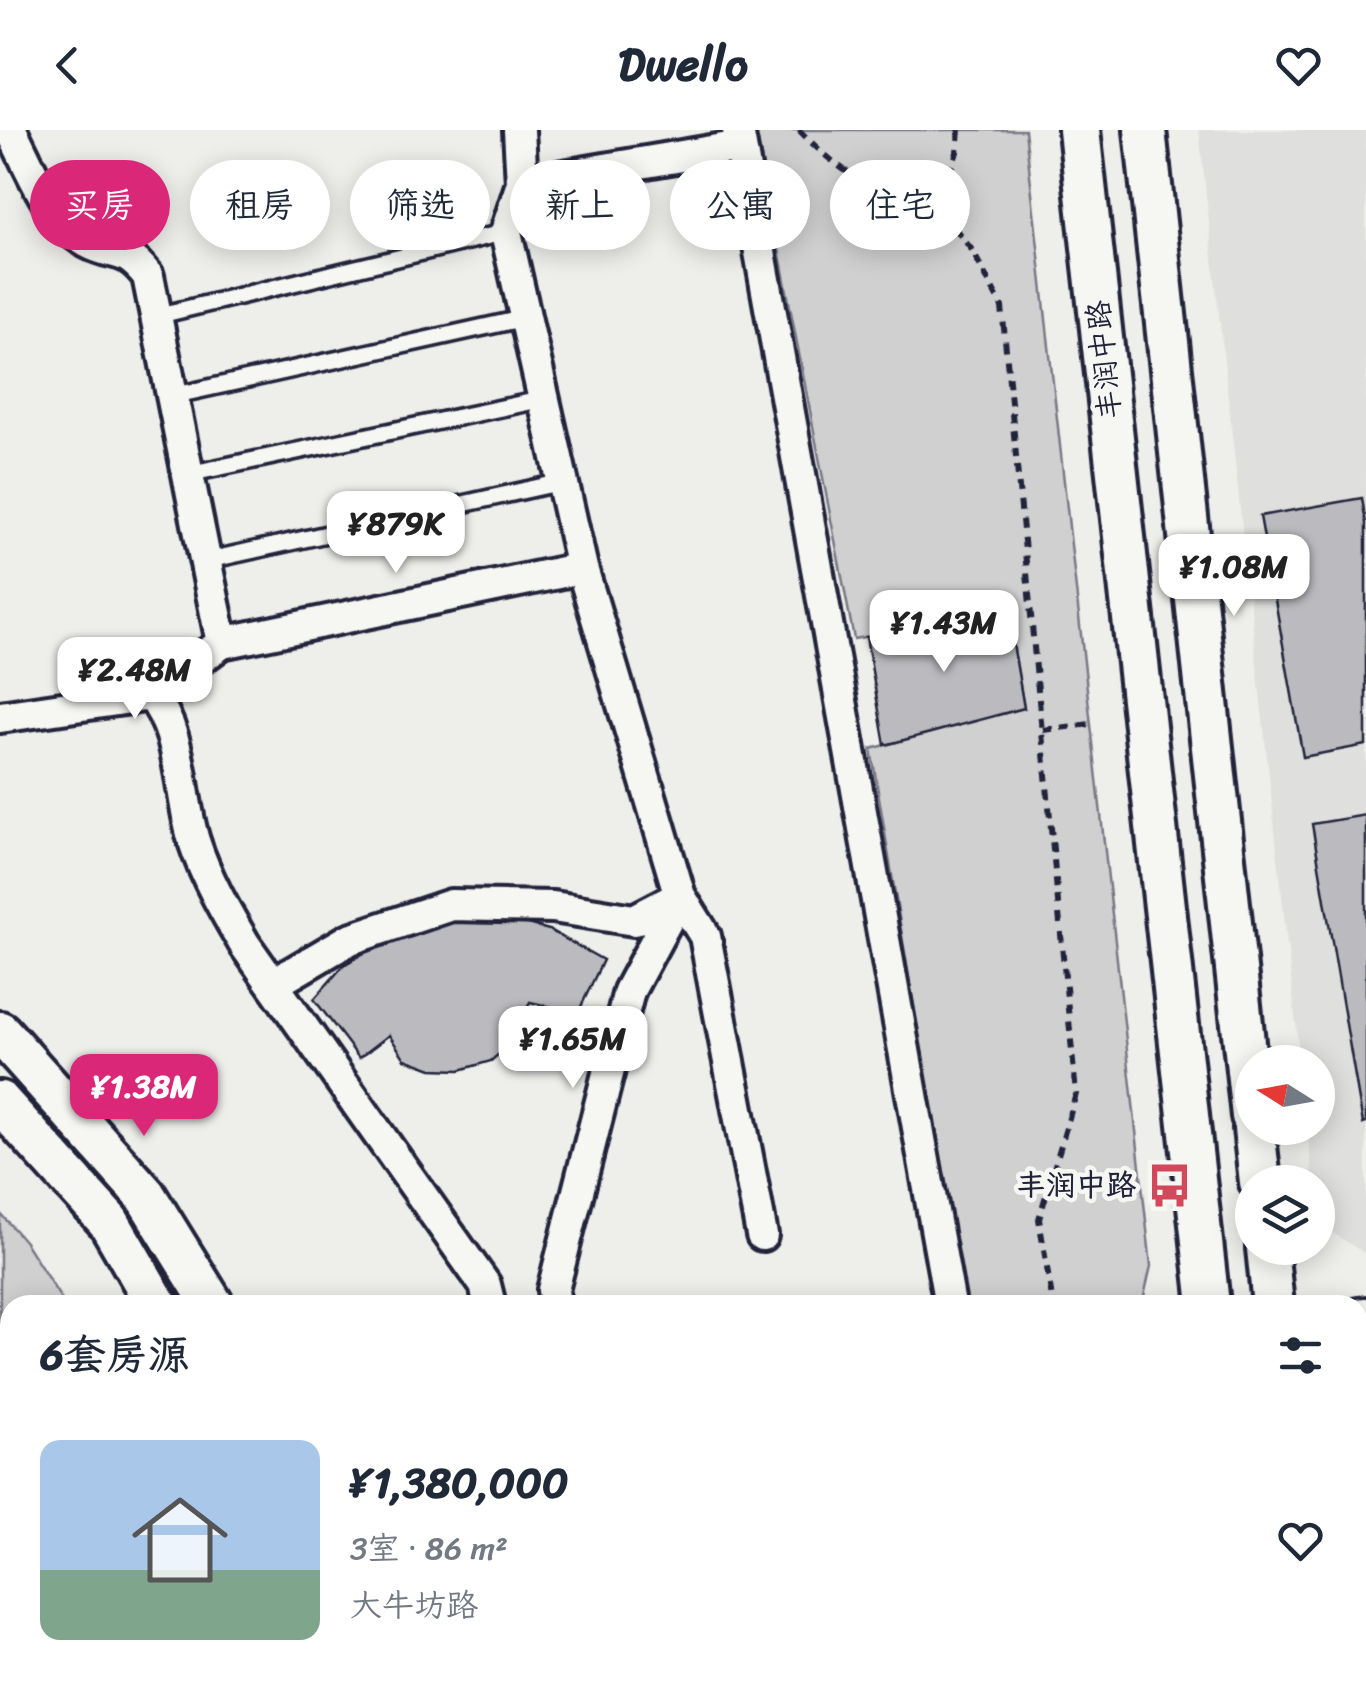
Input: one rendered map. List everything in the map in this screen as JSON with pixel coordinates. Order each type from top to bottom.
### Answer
[{"type":"street","points":[[11,130],[50,205],[62,218],[86,242],[132,256],[148,276],[222,642]]},
{"type":"street","points":[[519,130],[521,160]]},
{"type":"street","name":"丰润中路","points":[[1079,130],[1208,1295]]},
{"type":"street","points":[[1145,130],[1244,1045]]},
{"type":"street","points":[[633,160],[739,138],[948,1295]]},
{"type":"street","points":[[510,220],[506,232],[582,568],[680,896],[705,936],[762,1235]]},
{"type":"street","points":[[0,717],[151,694],[222,642],[582,568]]},
{"type":"street","points":[[151,694],[168,715],[194,841],[212,888],[245,945],[275,982],[486,1285],[488,1295]]},
{"type":"street","points":[[275,982],[350,940],[451,905],[554,907],[634,920],[680,896]]},
{"type":"street","points":[[554,1295],[629,991],[680,896]]},
{"type":"street","points":[[0,1032],[145,1195],[206,1295]]},
{"type":"street","points":[[0,1102],[109,1222],[150,1295]]},
{"type":"street","points":[[1269,1265],[1272,1295]]},
{"type":"lane","points":[[156,316],[506,232]]},
{"type":"lane","points":[[172,396],[525,318]]},
{"type":"lane","points":[[188,474],[544,399]]},
{"type":"lane","points":[[205,561],[562,482]]},
{"type":"path","points":[[799,130],[830,160]]},
{"type":"path","points":[[953,160],[959,130]]},
{"type":"path","points":[[970,247],[1002,307],[1076,1094],[1040,1219],[1051,1295]]},
{"type":"path","points":[[1043,730],[1091,724]]},
{"type":"shaded area","points":[[756,130],[1025,130],[1151,1266],[1144,1295],[962,1295],[871,749],[1024,708],[1007,610],[854,639],[779,250],[810,250],[810,160],[762,160]]},
{"type":"shaded area","points":[[1199,130],[1366,130],[1366,1254],[1335,1235],[1335,1165],[1311,1165],[1309,1145],[1335,1145],[1335,1045],[1298,1045]]},
{"type":"shaded area","points":[[0,1213],[25,1242],[59,1295],[0,1295]]},
{"type":"building","points":[[1362,498],[1366,523],[1366,745],[1303,757],[1260,516]]},
{"type":"building","points":[[1007,609],[1024,708],[885,745],[866,637]]},
{"type":"building","points":[[1366,815],[1366,1123],[1363,1124],[1312,824]]},
{"type":"building","points":[[463,916],[509,919],[549,930],[603,960],[578,1013],[530,1002],[508,1046],[491,1061],[460,1070],[432,1069],[405,1059],[389,1035],[359,1058],[314,999],[344,965],[384,941]]},
{"type":"place","name":"丰润中路","points":[[1169,1185]]}]
